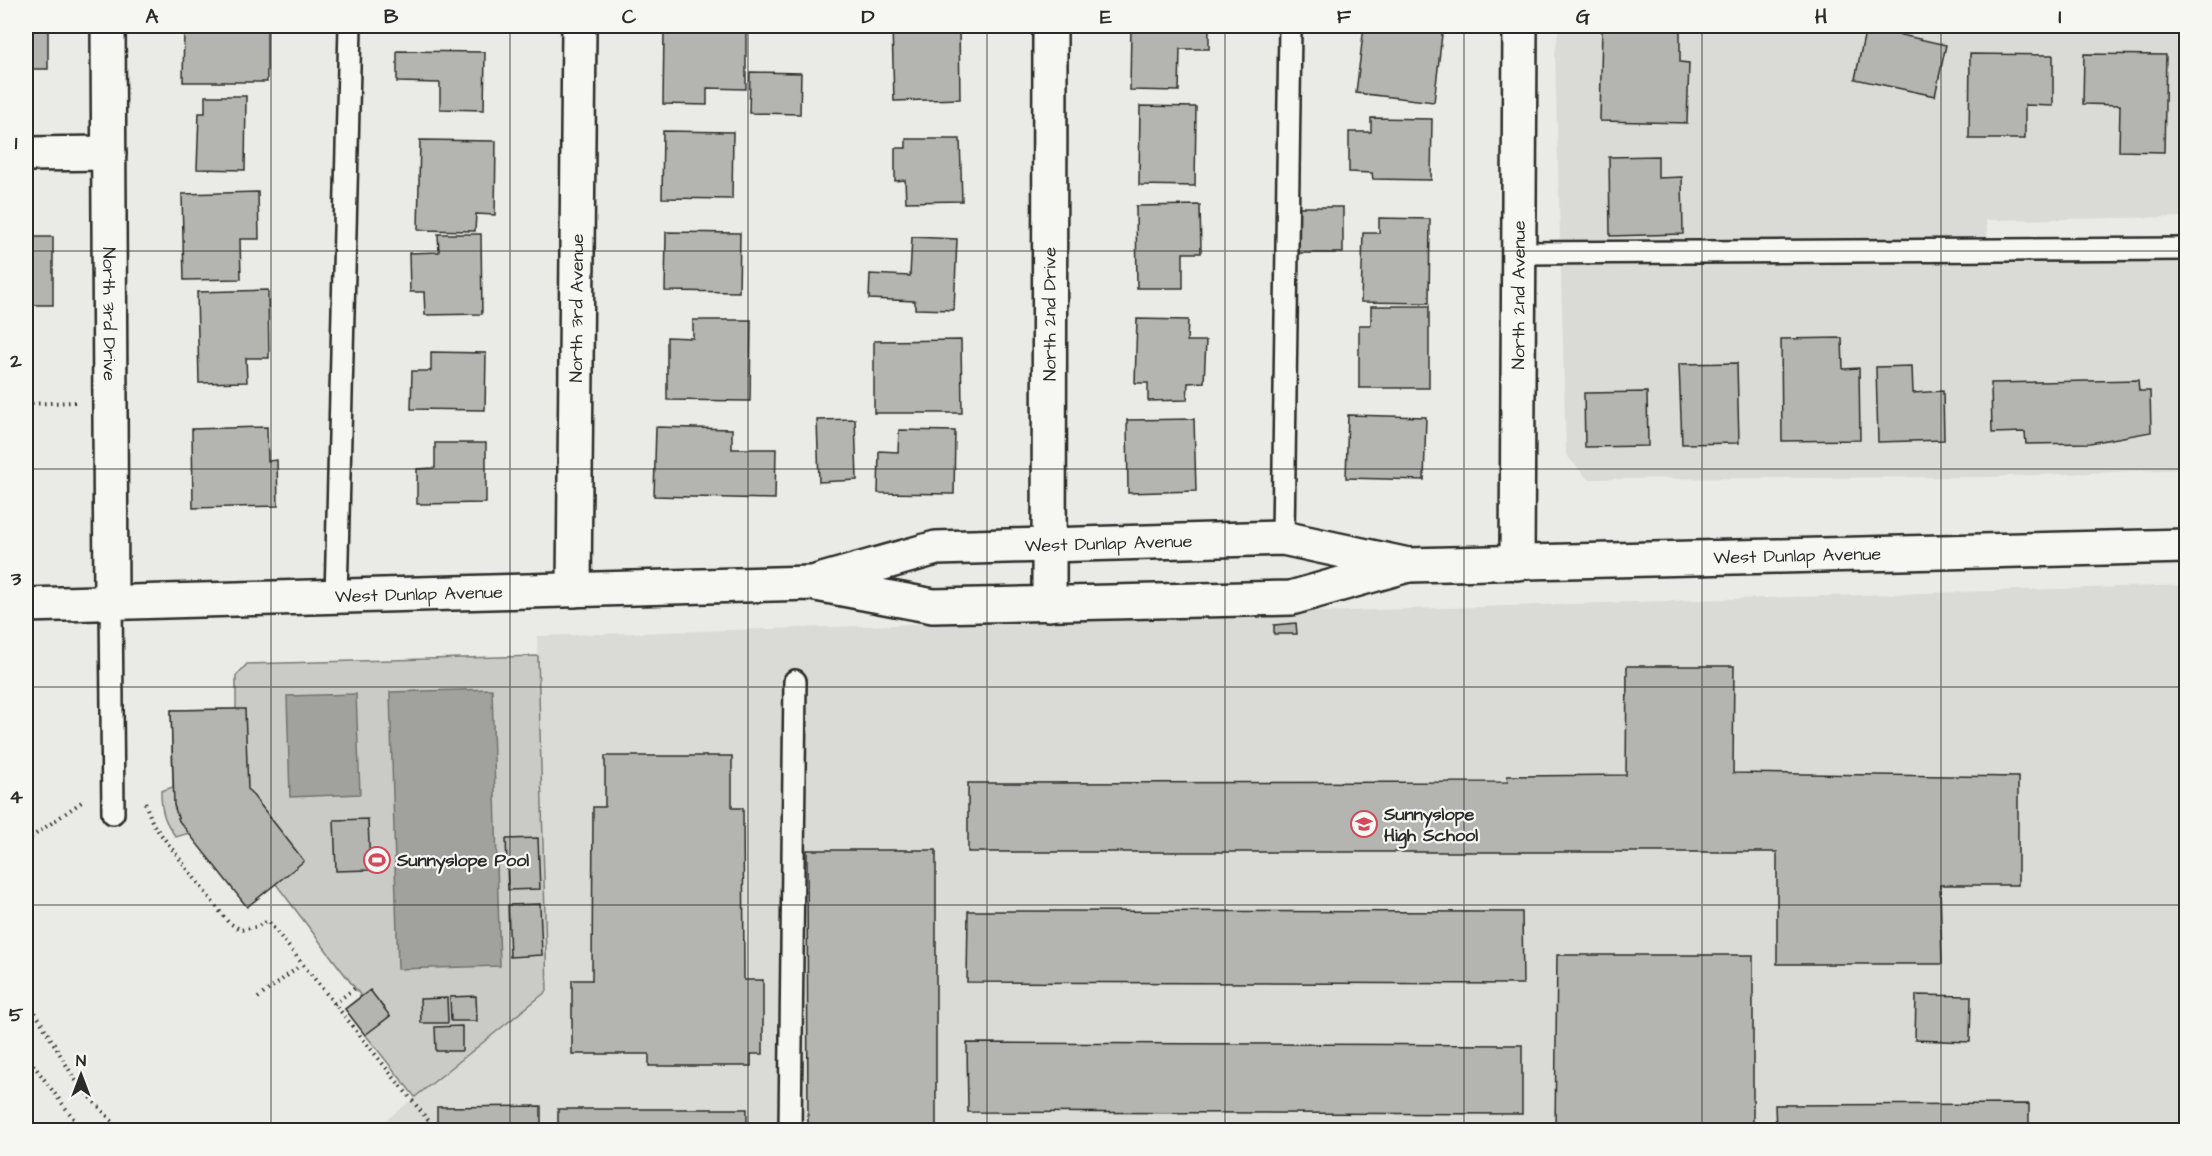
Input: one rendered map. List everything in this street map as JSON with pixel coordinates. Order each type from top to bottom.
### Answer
[{"type":"main road","name":"North 3rd Drive","points":[[108,26],[111,603]]},
{"type":"main road","name":"North 3rd Avenue","points":[[574,590],[579,26]]},
{"type":"main road","name":"North 2nd Drive","points":[[1049,604],[1050,26]]},
{"type":"main road","name":"North 2nd Avenue","points":[[1517,563],[1520,26]]},
{"type":"main road","points":[[26,154],[109,153]]},
{"type":"main road","name":"West Dunlap Avenue","points":[[812,583],[936,548],[1048,544],[1283,538],[1408,565],[2187,546]]},
{"type":"main road","name":"West Dunlap Avenue","points":[[26,605],[812,583],[933,606],[1291,598],[1408,565]]},
{"type":"lane","points":[[336,598],[350,26]]},
{"type":"lane","points":[[1283,538],[1290,26]]},
{"type":"lane","points":[[1518,253],[2187,249]]},
{"type":"lane","points":[[111,603],[113,813]]},
{"type":"lane","points":[[790,1131],[795,681]]},
{"type":"path","points":[[26,404],[111,400]]},
{"type":"path","points":[[26,841],[84,800],[86,791]]},
{"type":"path","points":[[145,796],[146,808],[153,824],[228,922],[241,930],[256,927],[268,921],[436,1131]]},
{"type":"path","points":[[258,998],[297,968]]},
{"type":"path","points":[[334,1004],[355,988]]},
{"type":"path","points":[[26,997],[77,1083],[120,1131]]},
{"type":"path","points":[[26,1055],[82,1131]]},
{"type":"shaded area","points":[[1559,26],[2183,26],[2183,217],[1986,220],[1989,252],[2186,255],[2186,469],[1986,477],[1588,479],[1566,455],[1555,54]]},
{"type":"shaded area","name":"Sunnyslope High School","points":[[2186,585],[2186,1130],[374,1130],[547,991],[537,636]]},
{"type":"shaded area","name":"Sunnyslope Pool","points":[[538,656],[547,991],[415,1097],[345,1009],[361,996],[276,884],[189,833],[176,837],[172,831],[164,816],[161,791],[173,787],[171,710],[236,709],[236,676],[247,664]]},
{"type":"shaded area","points":[[492,689],[500,966],[398,969],[390,692]]},
{"type":"shaded area","points":[[356,694],[360,794],[290,797],[287,696]]},
{"type":"building","points":[[26,26],[48,26],[48,69],[26,69]]},
{"type":"building","points":[[184,26],[267,26],[267,82],[183,82]]},
{"type":"building","points":[[892,26],[959,26],[960,99],[894,101]]},
{"type":"building","points":[[1131,26],[1209,26],[1209,49],[1180,49],[1179,91],[1130,90]]},
{"type":"building","points":[[1364,26],[1443,26],[1434,102],[1356,93]]},
{"type":"building","points":[[1602,27],[1680,29],[1680,62],[1689,63],[1687,123],[1600,121]]},
{"type":"building","points":[[1866,27],[1946,45],[1935,96],[1855,79]]},
{"type":"building","points":[[664,30],[746,32],[746,89],[707,88],[707,105],[663,104]]},
{"type":"building","points":[[397,51],[485,52],[484,110],[440,109],[440,83],[397,82]]},
{"type":"building","points":[[1970,54],[2053,55],[2053,106],[2025,105],[2025,139],[1969,139]]},
{"type":"building","points":[[2084,54],[2166,55],[2164,152],[2119,151],[2120,105],[2083,104]]},
{"type":"building","points":[[750,72],[801,73],[800,114],[749,113]]},
{"type":"building","points":[[205,96],[246,96],[245,170],[197,169],[199,113],[205,113]]},
{"type":"building","points":[[1140,106],[1196,107],[1195,186],[1139,185]]},
{"type":"building","points":[[1371,118],[1432,119],[1431,180],[1373,179],[1372,173],[1349,172],[1349,132],[1371,132]]},
{"type":"building","points":[[663,131],[733,132],[732,199],[662,198]]},
{"type":"building","points":[[906,139],[960,139],[962,201],[906,202],[905,180],[895,181],[895,148],[906,148]]},
{"type":"building","points":[[420,140],[496,141],[495,215],[476,214],[475,231],[418,230]]},
{"type":"building","points":[[1658,156],[1658,178],[1682,177],[1683,234],[1610,236],[1609,157]]},
{"type":"building","points":[[258,192],[259,239],[240,239],[241,279],[184,280],[182,194]]},
{"type":"building","points":[[1200,205],[1201,253],[1183,253],[1183,288],[1137,288],[1136,206]]},
{"type":"building","points":[[1298,207],[1343,207],[1343,253],[1298,253]]},
{"type":"building","points":[[1379,218],[1430,219],[1429,303],[1361,302],[1363,233],[1379,233]]},
{"type":"building","points":[[666,232],[740,233],[739,292],[665,291]]},
{"type":"building","points":[[438,234],[481,234],[482,314],[425,315],[424,292],[410,292],[409,253],[439,252]]},
{"type":"building","points":[[26,237],[53,237],[53,305],[26,305]]},
{"type":"building","points":[[912,237],[957,239],[954,310],[915,309],[915,301],[869,299],[870,274],[910,276]]},
{"type":"building","points":[[268,290],[269,358],[246,358],[247,382],[199,383],[197,292]]},
{"type":"building","points":[[1371,306],[1429,306],[1429,388],[1359,388],[1359,325],[1371,325]]},
{"type":"building","points":[[1137,319],[1188,320],[1187,341],[1206,341],[1204,382],[1188,383],[1187,400],[1148,401],[1148,383],[1135,383]]},
{"type":"building","points":[[693,320],[751,320],[750,401],[667,400],[667,337],[693,338]]},
{"type":"building","points":[[1842,338],[1843,369],[1859,368],[1860,440],[1782,441],[1781,339]]},
{"type":"building","points":[[961,340],[962,413],[874,413],[874,341]]},
{"type":"building","points":[[431,352],[486,353],[485,410],[411,409],[412,371],[431,371]]},
{"type":"building","points":[[1737,363],[1739,443],[1682,444],[1679,364]]},
{"type":"building","points":[[1912,366],[1913,393],[1943,391],[1944,440],[1878,442],[1876,367]]},
{"type":"building","points":[[2138,380],[2139,391],[2150,391],[2151,432],[2090,443],[2026,444],[2025,432],[1992,433],[1991,383]]},
{"type":"building","points":[[1647,392],[1648,446],[1585,447],[1584,393]]},
{"type":"building","points":[[1348,415],[1426,417],[1424,480],[1346,478]]},
{"type":"building","points":[[855,419],[857,480],[819,482],[817,420]]},
{"type":"building","points":[[1194,419],[1196,491],[1128,493],[1127,420]]},
{"type":"building","points":[[267,427],[268,461],[277,460],[278,506],[193,508],[192,429]]},
{"type":"building","points":[[656,427],[732,429],[732,449],[776,449],[775,499],[654,496]]},
{"type":"building","points":[[899,430],[955,431],[954,494],[878,493],[879,451],[898,452]]},
{"type":"building","points":[[435,443],[486,443],[486,503],[417,504],[417,469],[435,468]]},
{"type":"building","points":[[1296,623],[1297,634],[1274,634],[1274,625]]},
{"type":"building","points":[[1627,666],[1734,666],[1733,773],[2018,777],[2018,885],[1940,885],[1942,964],[1777,964],[1777,852],[968,852],[968,783],[1508,782],[1507,776],[1626,775]]},
{"type":"building","points":[[245,709],[248,789],[304,861],[247,907],[179,821],[174,805],[171,710]]},
{"type":"building","points":[[605,756],[732,756],[732,808],[743,808],[744,980],[763,980],[763,1054],[751,1054],[751,1066],[649,1066],[649,1054],[572,1054],[572,980],[592,980],[593,807],[605,807]]},
{"type":"building","points":[[368,819],[370,870],[336,871],[334,820]]},
{"type":"building","points":[[538,838],[540,889],[508,890],[506,839]]},
{"type":"building","points":[[807,850],[936,850],[936,1130],[808,1130]]},
{"type":"building","points":[[540,904],[542,955],[510,957],[508,905]]},
{"type":"building","points":[[968,911],[1522,912],[1523,984],[967,982]]},
{"type":"building","points":[[1557,955],[1753,955],[1753,1130],[1555,1130]]},
{"type":"building","points":[[370,990],[390,1016],[365,1035],[345,1009]]},
{"type":"building","points":[[1916,995],[1971,996],[1970,1042],[1915,1040]]},
{"type":"building","points":[[476,996],[477,1021],[451,1021],[450,997]]},
{"type":"building","points":[[447,998],[448,1023],[421,1023],[420,999]]},
{"type":"building","points":[[462,1026],[462,1051],[436,1051],[435,1027]]},
{"type":"building","points":[[967,1043],[1522,1045],[1522,1114],[968,1112]]},
{"type":"building","points":[[2029,1104],[2029,1130],[1776,1130],[1775,1105]]},
{"type":"building","points":[[541,1106],[541,1130],[437,1130],[437,1107]]},
{"type":"building","points":[[558,1109],[747,1109],[747,1130],[558,1130]]},
{"type":"place","name":"Sunnyslope High School","points":[[1364,824]]},
{"type":"place","name":"Sunnyslope Pool","points":[[377,860]]}]
